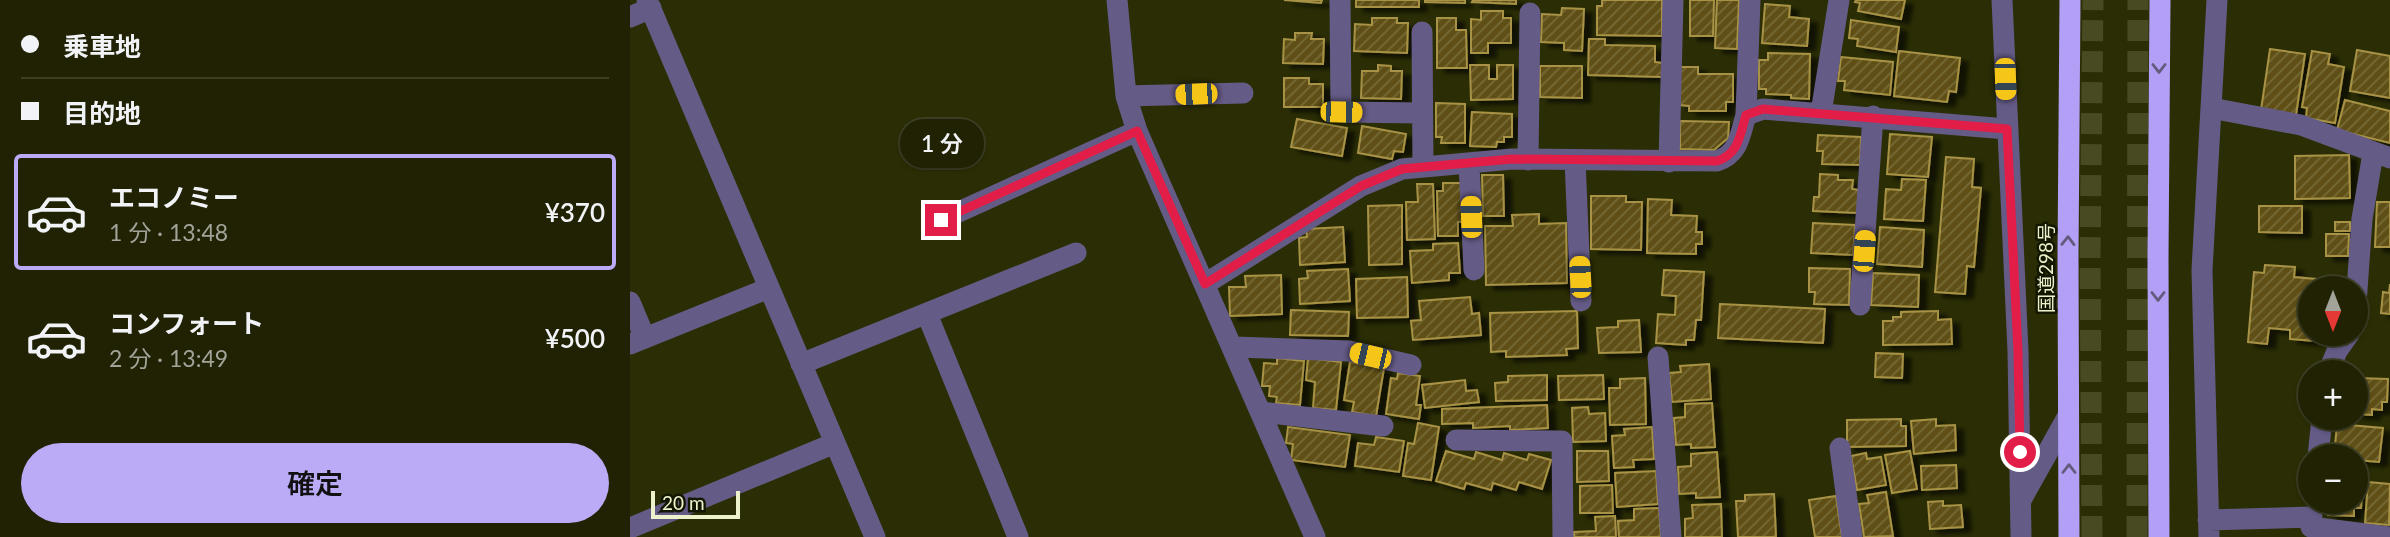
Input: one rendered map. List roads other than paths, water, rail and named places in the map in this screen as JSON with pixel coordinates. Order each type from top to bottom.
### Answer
[{"type":"highway","name":"国道298号","points":[[2069,537],[2070,0]]},
{"type":"highway","points":[[2159,537],[2160,0]]},
{"type":"street","points":[[1117,0],[1126,96],[1137,131],[1234,347],[1315,537]]},
{"type":"street","points":[[1340,0],[1341,112],[1422,113]]},
{"type":"street","points":[[1669,162],[1673,0]]},
{"type":"street","points":[[1205,284],[1361,186],[1402,169],[1528,160],[1669,162],[1717,161],[1727,158],[1735,150],[1746,115],[1751,0]]},
{"type":"street","points":[[1821,113],[1839,0]]},
{"type":"street","points":[[2002,0],[2018,351],[2021,537]]},
{"type":"street","points":[[2217,0],[2202,270],[2209,529],[2311,521],[2390,537]]},
{"type":"street","points":[[630,17],[649,4],[874,537]]},
{"type":"street","points":[[1528,160],[1530,13]]},
{"type":"street","points":[[1422,32],[1423,167]]},
{"type":"street","points":[[1126,96],[1243,93]]},
{"type":"street","points":[[2211,108],[2301,125],[2382,156],[2362,219],[2358,276]]},
{"type":"street","points":[[1746,115],[1763,109],[2007,129]]},
{"type":"street","points":[[1860,305],[1873,116]]},
{"type":"street","points":[[941,220],[1137,131]]},
{"type":"street","points":[[1575,160],[1581,300]]},
{"type":"street","points":[[1469,164],[1474,270]]},
{"type":"street","points":[[801,365],[1076,253]]},
{"type":"street","points":[[630,302],[637,342],[769,288]]},
{"type":"street","points":[[928,314],[1018,537]]},
{"type":"street","points":[[1234,347],[1349,351],[1411,365]]},
{"type":"street","points":[[1658,358],[1671,537]]},
{"type":"street","points":[[1261,412],[1383,426]]},
{"type":"street","points":[[2020,502],[2068,416]]},
{"type":"street","points":[[1456,440],[1562,441],[1563,537]]},
{"type":"street","points":[[630,528],[835,443]]},
{"type":"street","points":[[1840,448],[1852,537]]},
{"type":"tunnel","points":[[2092,537],[2090,257],[2093,0]]},
{"type":"tunnel","points":[[2137,537],[2138,0]]}]
